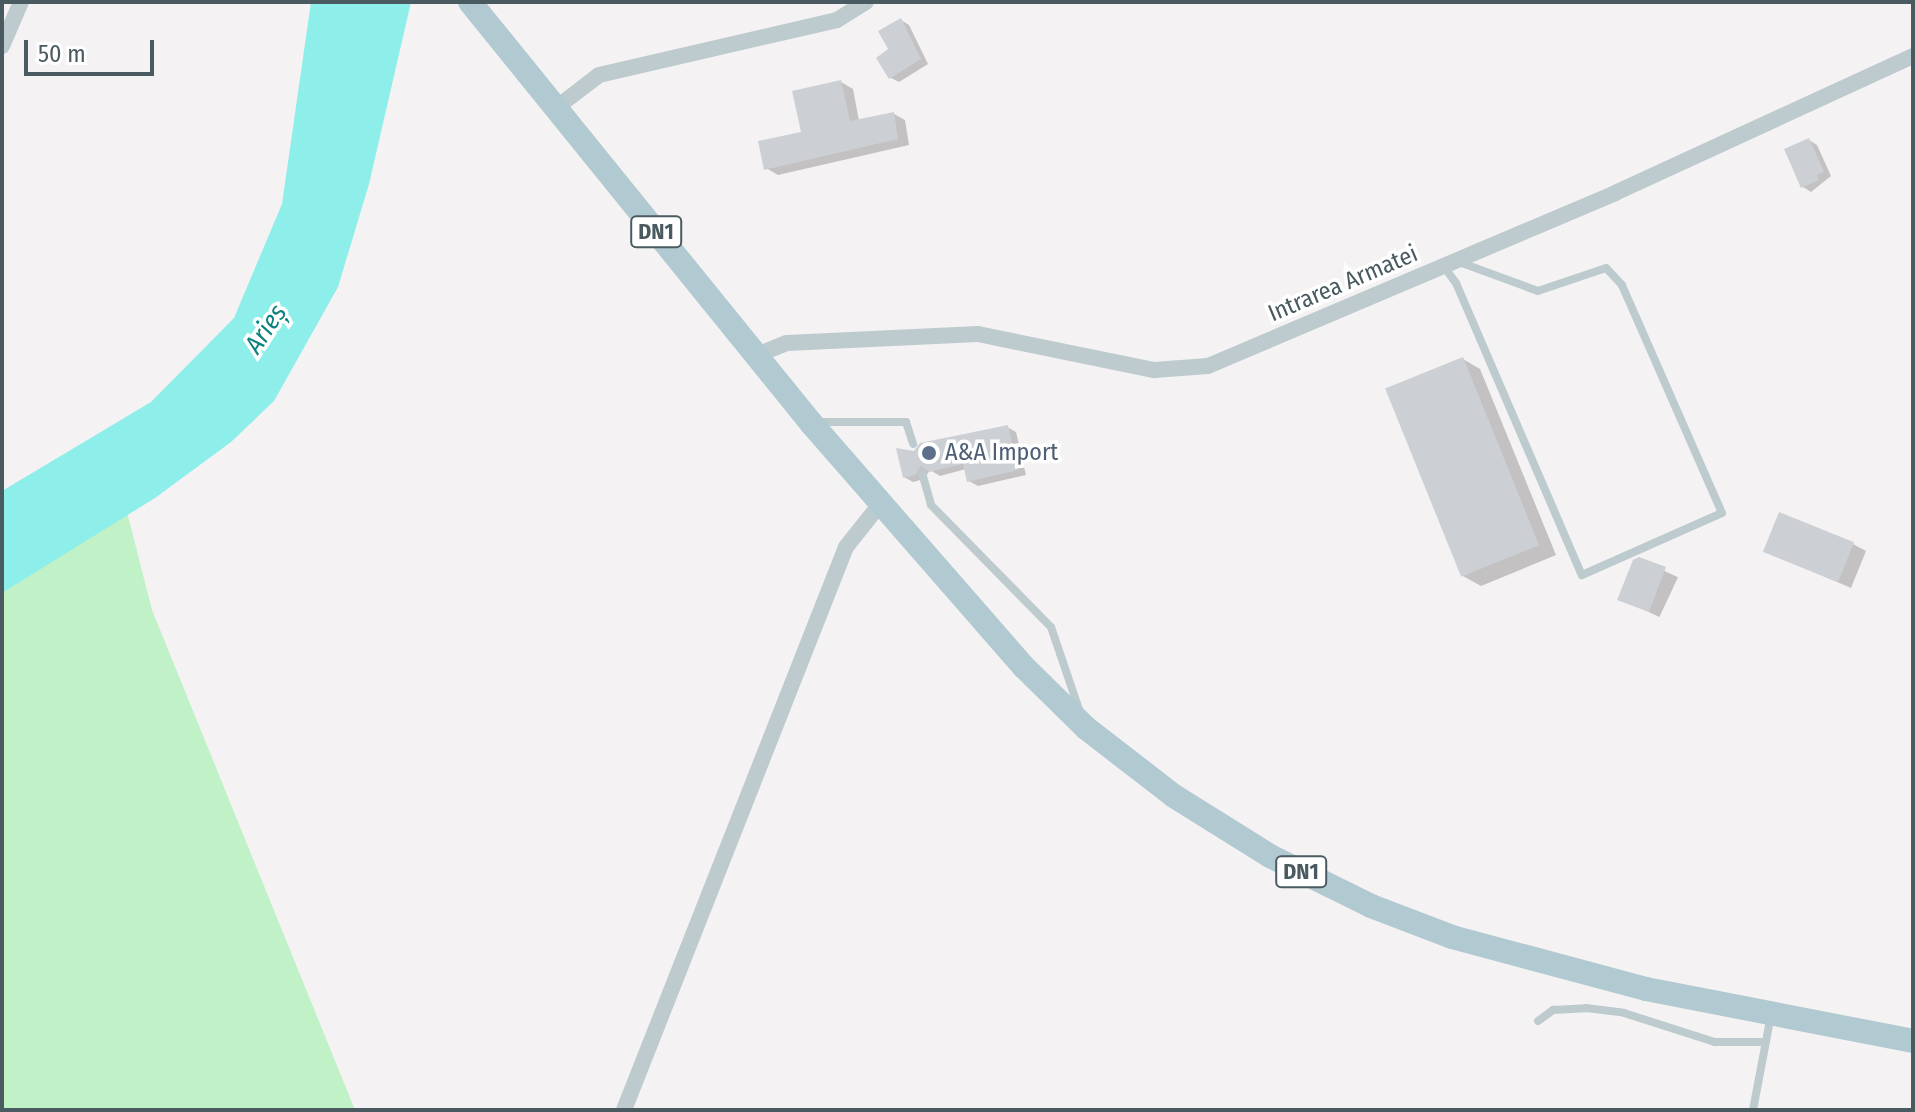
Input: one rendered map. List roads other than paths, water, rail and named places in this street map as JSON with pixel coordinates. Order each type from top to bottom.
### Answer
[{"type":"main road","name":"DN1","points":[[470,2],[811,423],[1024,667],[1086,728],[1174,796],[1270,856],[1371,906],[1543,965],[1913,1041]]},
{"type":"street","points":[[2,46],[21,2]]},
{"type":"street","points":[[556,108],[599,75],[837,20],[866,2]]},
{"type":"street","name":"Intrarea Armatei","points":[[757,355],[787,343],[978,334],[1099,361],[1183,371],[1256,348],[1913,56]]},
{"type":"street","points":[[624,1110],[846,547],[881,503]]},
{"type":"lane","points":[[1450,264],[1538,291],[1606,268],[1622,285],[1722,513],[1582,575],[1450,264]]},
{"type":"lane","points":[[811,423],[906,422],[913,444]]},
{"type":"lane","points":[[922,473],[931,505],[1051,627],[1086,728]]},
{"type":"lane","points":[[1538,1021],[1553,1010],[1586,1008],[1624,1013],[1715,1042],[1762,1042]]},
{"type":"lane","points":[[1753,1110],[1762,1042],[1771,1014]]},
{"type":"water","name":"Arieș","points":[[311,2],[411,2],[369,184],[338,287],[274,401],[231,442],[155,498],[2,593],[2,491],[151,402],[234,318],[282,204]]},
{"type":"place","name":"A&A Import","points":[[929,453]]}]
